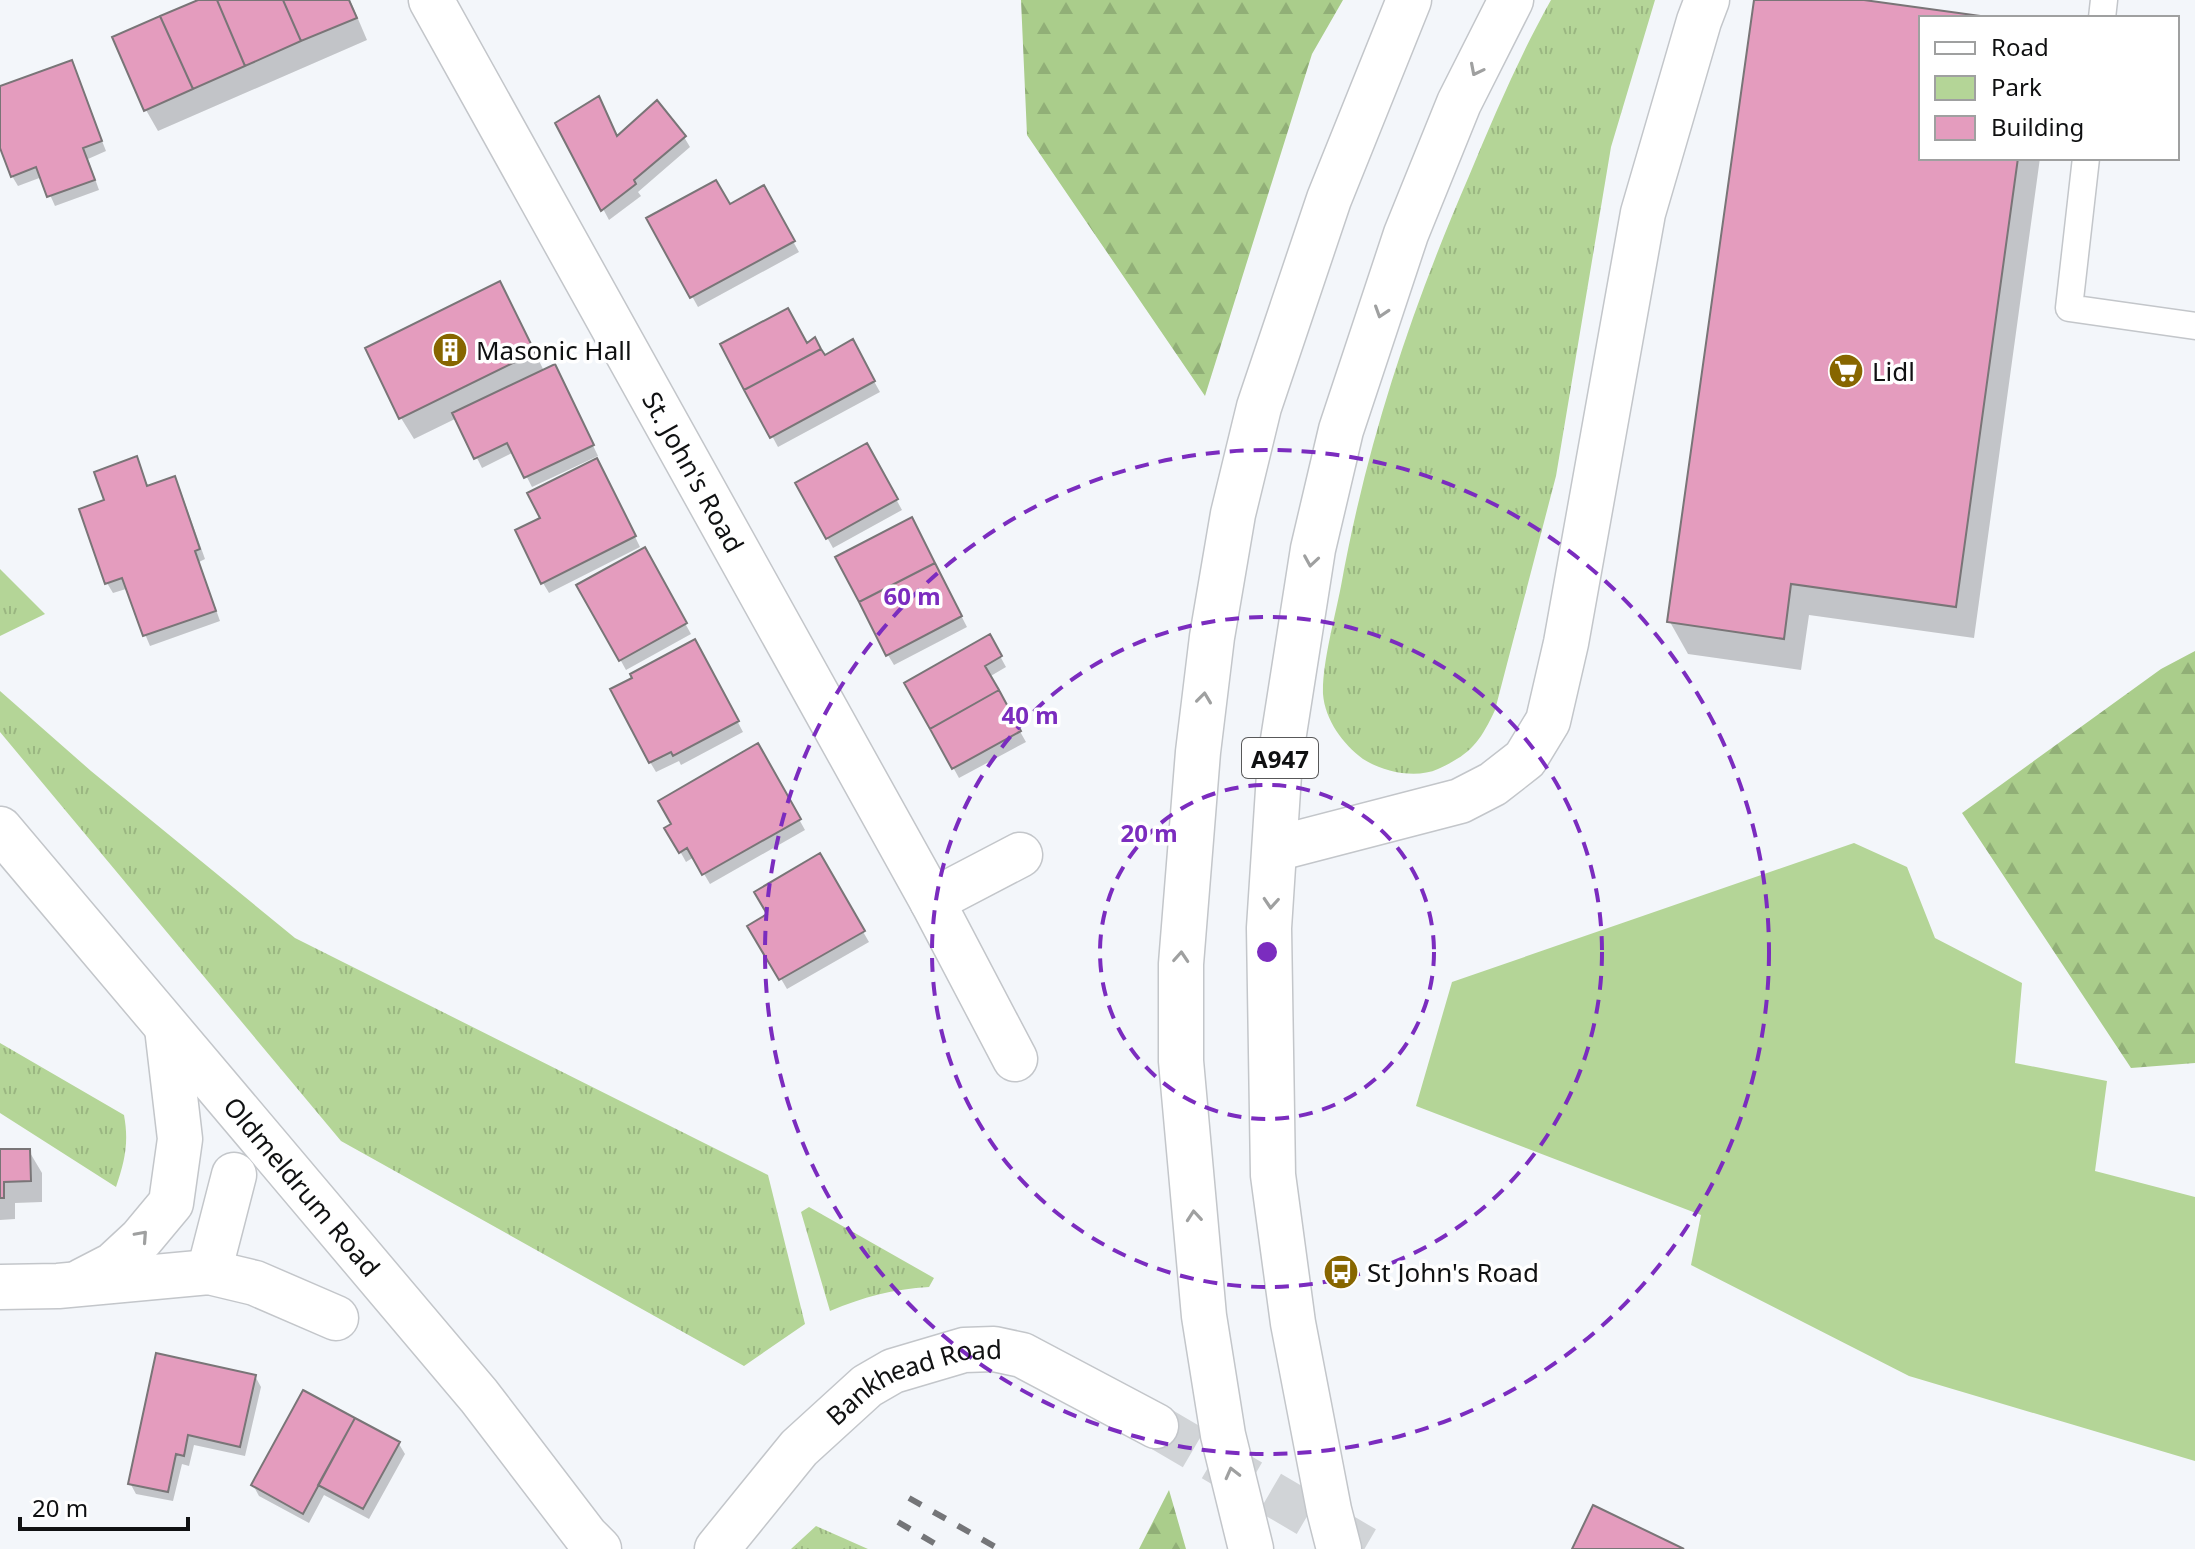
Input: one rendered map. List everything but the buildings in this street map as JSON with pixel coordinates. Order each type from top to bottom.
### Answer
[{"type":"street","name":"St. John's Road","points":[[431,0],[932,901],[1015,1059]]},
{"type":"street","points":[[1251,1549],[1223,1435],[1204,1316],[1183,1089],[1181,964],[1198,752],[1212,637],[1233,514],[1259,407],[1329,199],[1409,0]]},
{"type":"street","name":"A947","points":[[1339,1549],[1293,1323],[1273,1175],[1269,943],[1280,759],[1313,549],[1341,430],[1406,234],[1459,103],[1511,0]]},
{"type":"street","points":[[1275,849],[1460,801],[1493,784],[1525,759],[1548,721],[1566,643],[1643,213],[1707,0]]},
{"type":"street","name":"Oldmeldrum Road","points":[[0,829],[479,1396],[599,1549]]},
{"type":"street","points":[[932,901],[1020,855]]},
{"type":"street","points":[[80,1282],[113,1265],[141,1239],[171,1203],[180,1139],[167,1028]]},
{"type":"street","points":[[209,1272],[234,1175]]},
{"type":"street","points":[[0,1287],[58,1286],[209,1272],[255,1283],[336,1318]]},
{"type":"street","name":"Bankhead Road","points":[[717,1549],[799,1448],[867,1386],[893,1371],[964,1350],[994,1349],[1022,1355],[1156,1426]]},
{"type":"lane","points":[[2086,160],[2069,308],[2195,326]]},
{"type":"green space","points":[[1021,0],[1343,0],[1312,54],[1205,396],[1027,135]]},
{"type":"green space","points":[[1551,0],[1655,0],[1611,147],[1556,476],[1495,710],[1479,739],[1459,758],[1429,772],[1400,773],[1363,759],[1342,739],[1331,722],[1323,694],[1329,640],[1364,480],[1410,327],[1488,131]]},
{"type":"green space","points":[[0,569],[45,614],[0,636]]},
{"type":"green space","points":[[2195,651],[2195,1063],[2131,1068],[1962,813],[2161,669]]},
{"type":"green space","points":[[0,691],[91,771],[295,938],[768,1175],[805,1324],[744,1366],[341,1141],[0,732]]},
{"type":"green space","points":[[1854,843],[1907,867],[1935,938],[2022,983],[2015,1063],[2107,1081],[2095,1171],[2195,1197],[2195,1461],[1909,1376],[1691,1265],[1701,1215],[1416,1106],[1452,982]]},
{"type":"green space","points":[[0,1043],[124,1115],[125,1151],[116,1187],[0,1113]]},
{"type":"green space","points":[[809,1207],[934,1278],[929,1287],[878,1294],[830,1311],[801,1212]]},
{"type":"green space","points":[[1169,1490],[1186,1549],[1139,1549]]},
{"type":"green space","points":[[816,1526],[868,1549],[791,1549]]},
{"type":"tunnel","points":[[1156,1426],[1366,1549]]},
{"type":"railway","points":[[909,1498],[999,1549]]},
{"type":"railway","points":[[898,1522],[944,1549]]},
{"type":"place","name":"Masonic Hall","points":[[450,350]]},
{"type":"place","name":"Lidl","points":[[1846,371]]},
{"type":"place","name":"St John's Road","points":[[1341,1272]]}]
